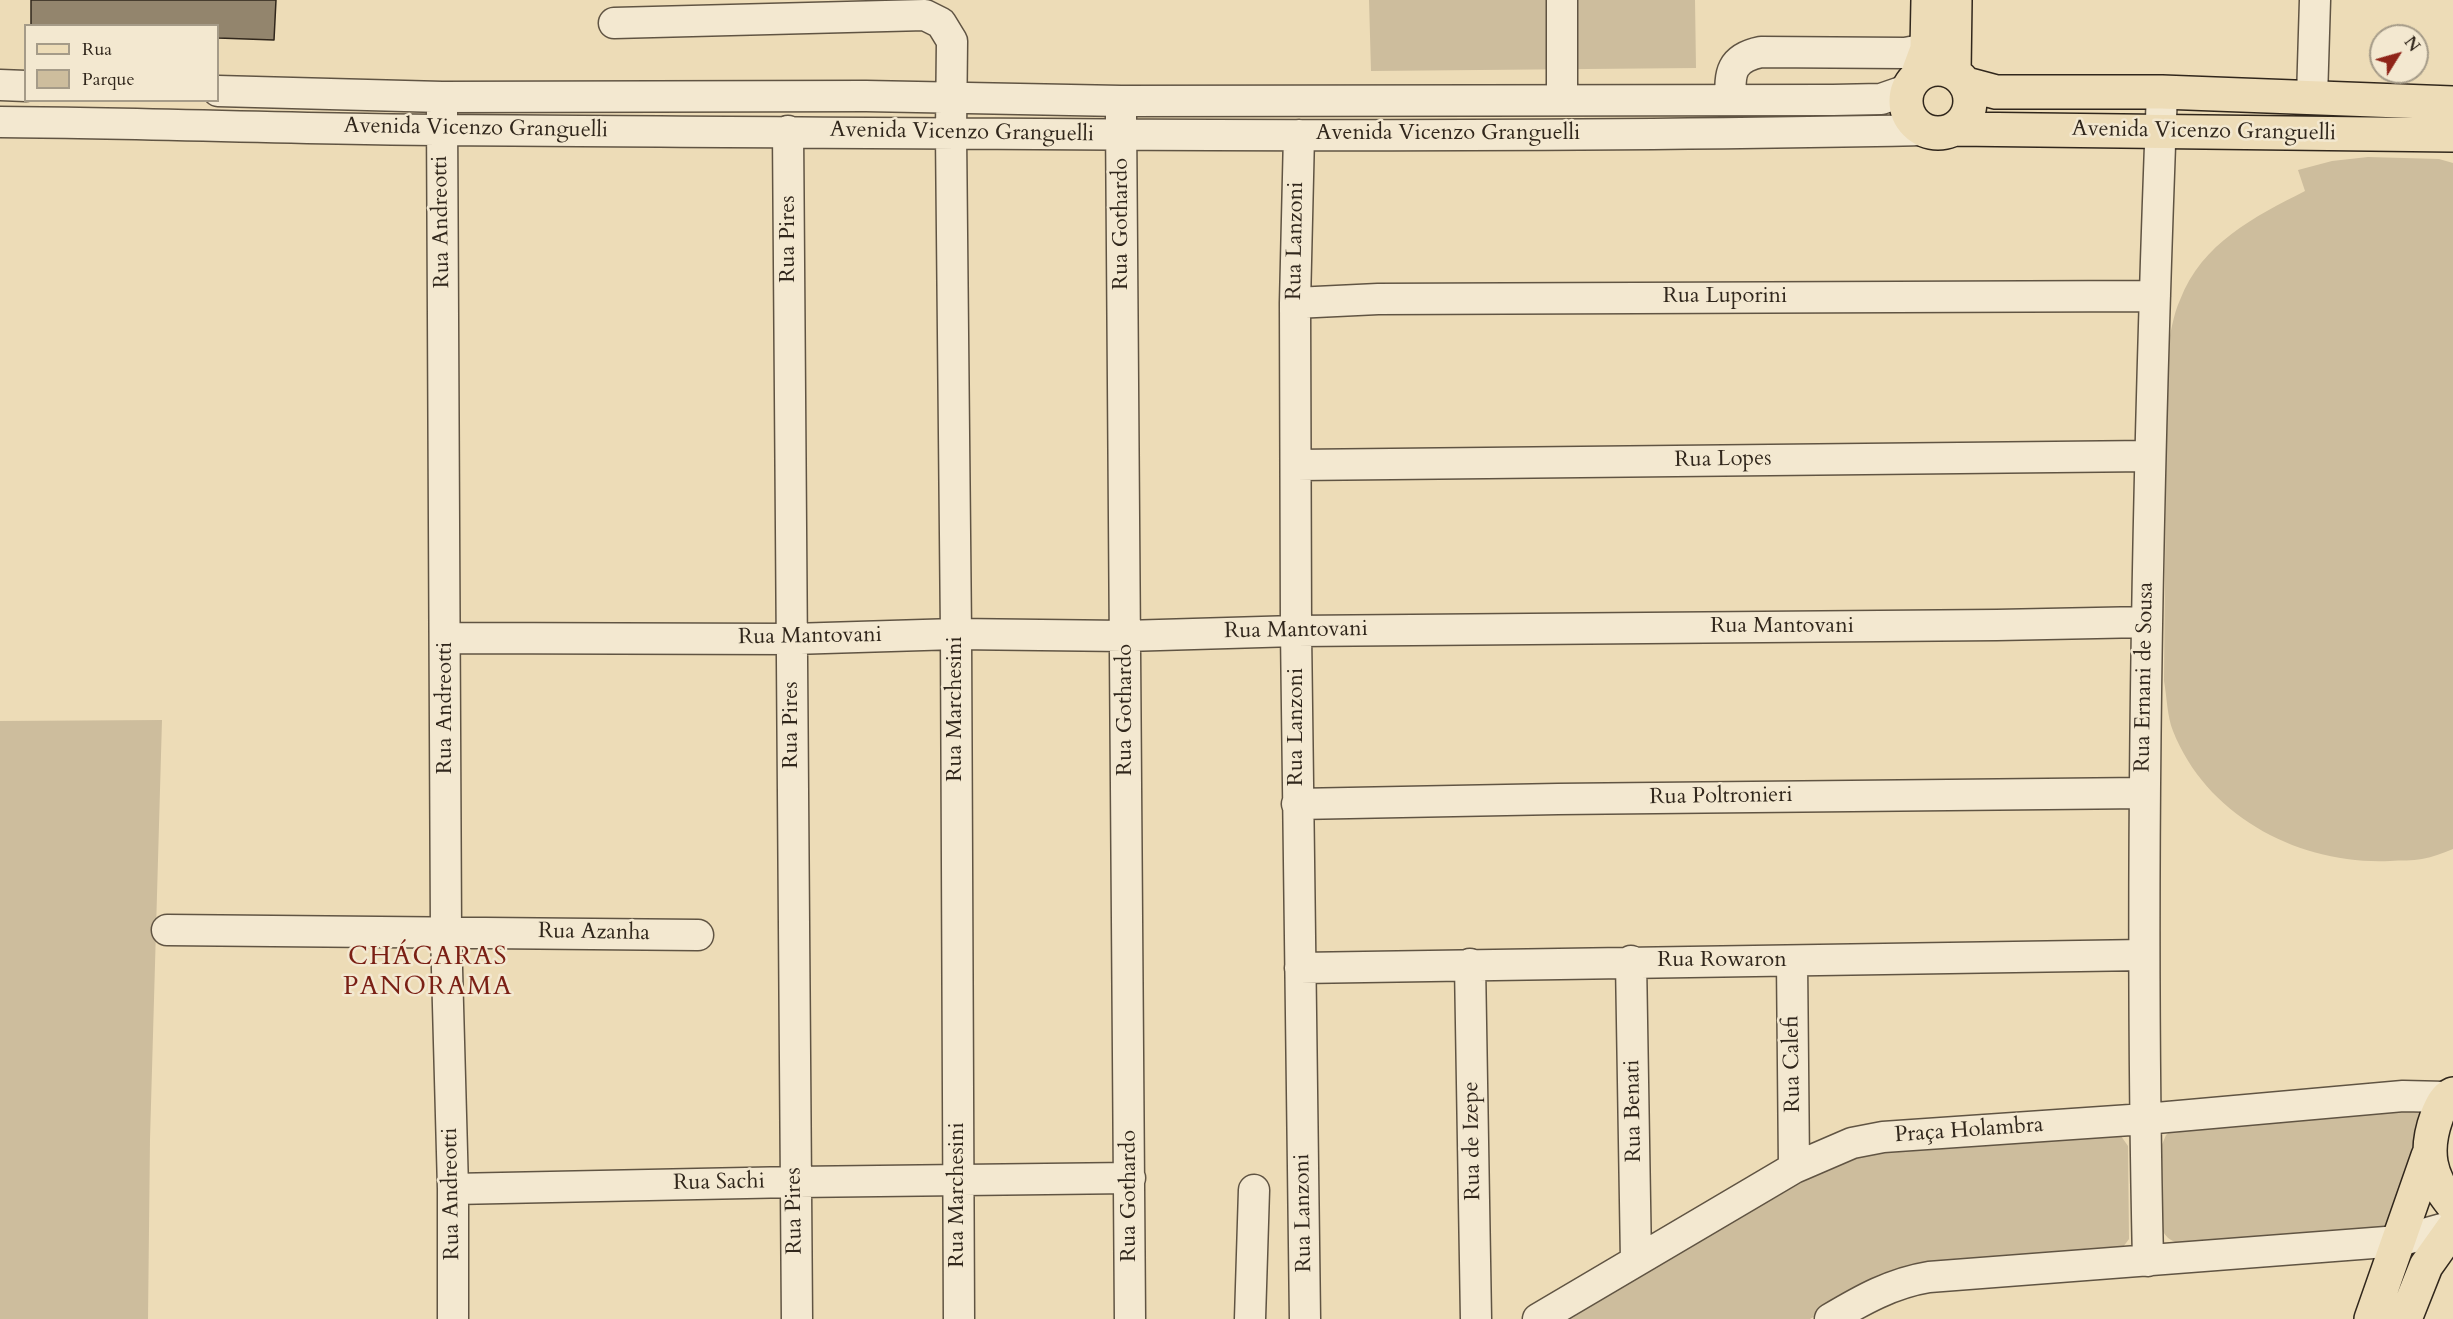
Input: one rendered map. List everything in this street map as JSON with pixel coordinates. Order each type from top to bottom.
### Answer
[{"type":"main road","points":[[1928,0],[1917,72],[1906,100],[1910,118],[1940,129],[1968,113],[1970,93],[1960,78],[1955,0]]},
{"type":"main road","name":"Avenida Vicenzo Granguelli","points":[[1917,72],[1935,69],[1996,92],[2162,92],[2453,103]]},
{"type":"main road","name":"Avenida Vicenzo Granguelli","points":[[1940,129],[2453,135]]},
{"type":"main road","points":[[2371,1319],[2428,1156],[2434,1126],[2450,1095]]},
{"type":"main road","points":[[2428,1156],[2438,1185],[2453,1205]]},
{"type":"main road","points":[[2405,1319],[2426,1266],[2453,1227]]},
{"type":"street","points":[[1562,0],[1562,100]]},
{"type":"street","points":[[2312,98],[2315,0]]},
{"type":"street","name":"Rua Marchesini","points":[[614,23],[925,15],[941,23],[952,41],[959,1319]]},
{"type":"street","points":[[1731,100],[1731,71],[1740,59],[1749,54],[1761,52],[1905,52],[1917,72]]},
{"type":"street","name":"Avenida Vicenzo Granguelli","points":[[219,91],[442,97],[866,96],[1121,101],[1881,99],[1917,72]]},
{"type":"street","points":[[0,85],[24,86]]},
{"type":"street","name":"Rua Ernani de Sousa","points":[[2148,1262],[2144,955],[2146,622],[2149,456],[2162,92]]},
{"type":"street","points":[[346,93],[346,128]]},
{"type":"street","name":"Rua Andreotti","points":[[442,97],[446,932],[453,1190],[453,1319]]},
{"type":"street","name":"Rua Gothardo","points":[[1121,101],[1130,1319]]},
{"type":"street","name":"Avenida Vicenzo Granguelli","points":[[0,122],[175,112],[346,128],[441,130],[1299,135],[1940,129]]},
{"type":"street","name":"Rua Pires","points":[[789,131],[797,1319]]},
{"type":"street","name":"Rua Lanzoni","points":[[1299,135],[1294,303],[1297,465],[1297,804],[1305,1319]]},
{"type":"street","name":"Rua Luporini","points":[[1294,303],[1378,299],[2155,296]]},
{"type":"street","name":"Rua Lopes","points":[[1297,465],[2149,456]]},
{"type":"street","name":"Rua Mantovani","points":[[446,638],[792,639],[956,634],[1125,636],[1296,631],[1973,626],[2146,622]]},
{"type":"street","name":"Rua Poltronieri","points":[[1297,804],[2144,793]]},
{"type":"street","name":"Rua Azanha","points":[[167,930],[698,935]]},
{"type":"street","name":"Rua Rowaron","points":[[1300,968],[1470,963],[1792,961],[2144,955]]},
{"type":"street","name":"Rua Benati","points":[[1632,961],[1636,1261]]},
{"type":"street","name":"Rua Calefi","points":[[1792,961],[1794,1168]]},
{"type":"street","name":"Rua de Izepe","points":[[1470,963],[1476,1319]]},
{"type":"street","name":"Praça Holambra","points":[[1538,1319],[1794,1168],[1851,1143],[1883,1137],[2145,1119],[2403,1096],[2450,1095]]},
{"type":"street","name":"Rua Sachi","points":[[453,1190],[795,1182],[1130,1179]]},
{"type":"street","points":[[1250,1319],[1254,1190]]},
{"type":"street","points":[[1830,1319],[1885,1289],[1929,1277],[2399,1241],[2453,1227]]},
{"type":"green space","points":[[1369,0],[1695,0],[1696,68],[1371,71]]},
{"type":"green space","points":[[2368,157],[2439,159],[2453,163],[2453,849],[2414,860],[2356,860],[2323,854],[2291,844],[2260,830],[2233,811],[2209,788],[2188,761],[2171,725],[2164,681],[2167,349],[2178,306],[2190,280],[2216,247],[2249,222],[2305,191],[2298,170],[2332,161]]},
{"type":"green space","points":[[162,720],[150,1139],[148,1319],[0,1319],[0,721]]},
{"type":"green space","points":[[2419,1110],[2424,1116],[2391,1223],[2382,1228],[2183,1245],[2174,1242],[2163,1232],[2160,1224],[2161,1147],[2166,1135],[2177,1125]]},
{"type":"green space","points":[[2114,1132],[2121,1136],[2128,1146],[2129,1239],[2123,1247],[2108,1252],[1891,1274],[1810,1319],[1563,1319],[1810,1178],[1861,1154]]},
{"type":"building","points":[[31,0],[276,0],[274,40],[219,38],[219,24],[31,24]]},
{"type":"district","name":"CHÁCARAS PANORAMA","points":[[428,973]]}]
